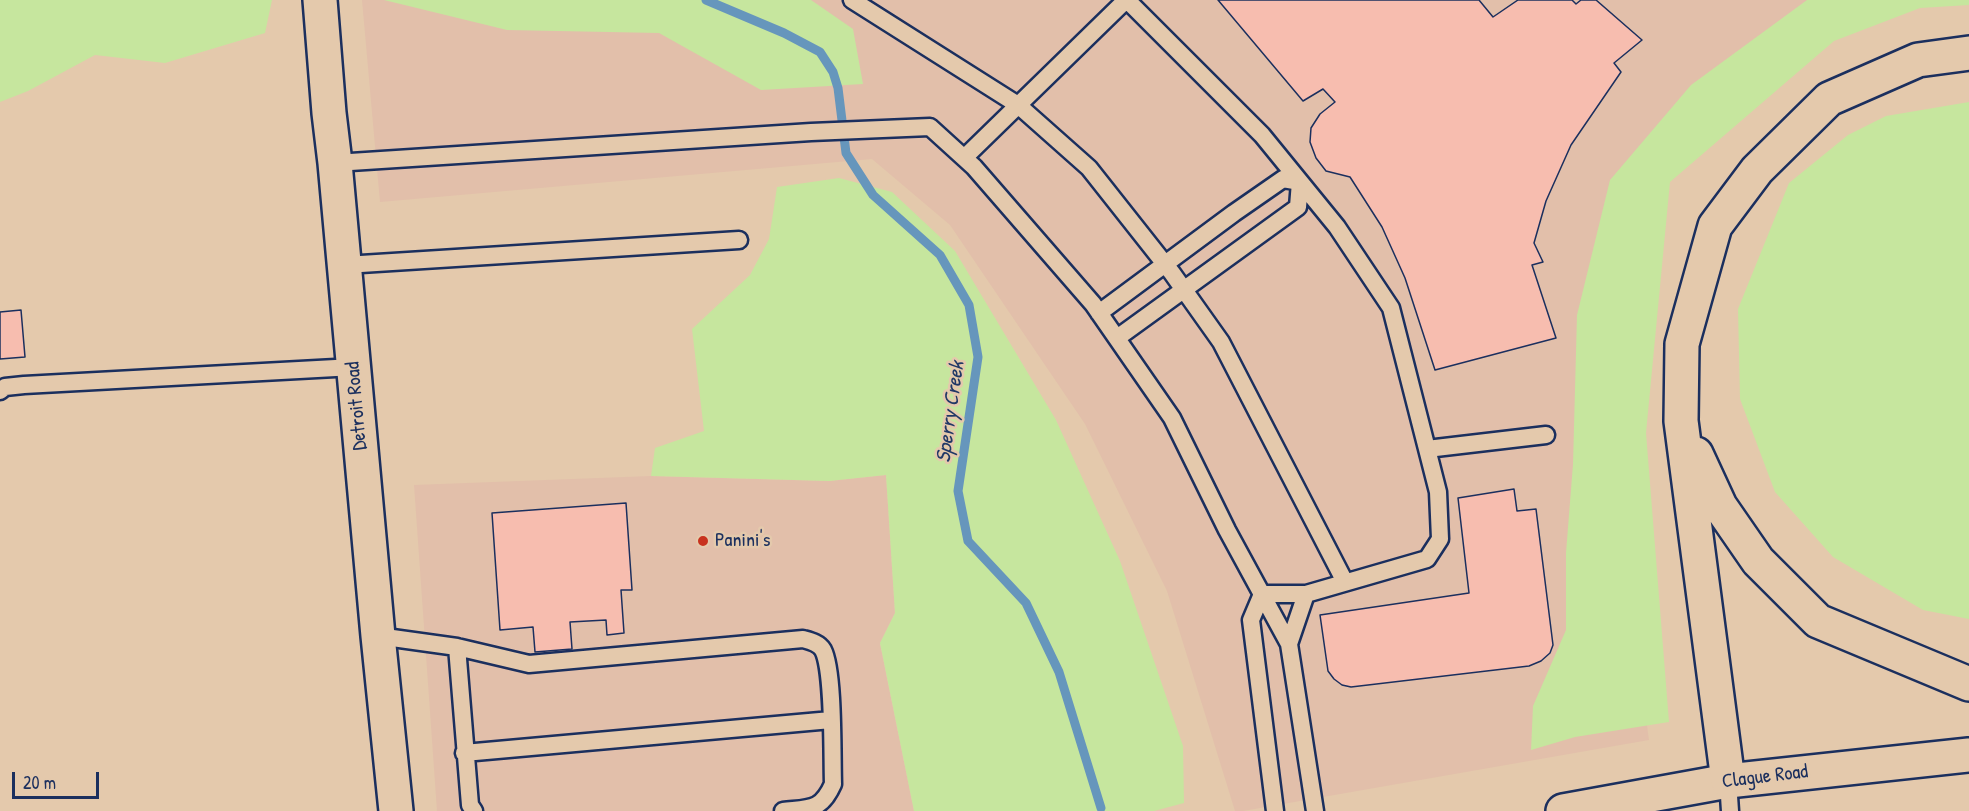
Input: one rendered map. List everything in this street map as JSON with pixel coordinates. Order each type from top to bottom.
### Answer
[{"type":"main road","name":"Detroit Road","points":[[320,0],[396,811]]},
{"type":"main road","points":[[1729,796],[1681,421],[1682,345],[1715,226],[1757,171],[1829,99],[1918,60],[1969,53]]},
{"type":"main road","points":[[1681,421],[1720,506],[1758,561],[1818,621],[1969,684]]},
{"type":"main road","name":"Clague Road","points":[[1563,811],[1729,796],[1969,755]]},
{"type":"lane","points":[[852,0],[1018,105],[1089,168],[1166,265],[1221,342],[1345,582]]},
{"type":"lane","points":[[964,158],[1127,0],[1262,135],[1337,227],[1391,308],[1438,492],[1440,539],[1427,559],[1306,594],[1262,594]]},
{"type":"lane","points":[[335,163],[875,128],[930,127],[964,158],[1100,313],[1172,418],[1227,530],[1289,644],[1315,811]]},
{"type":"lane","points":[[1100,313],[1283,179],[1300,182]]},
{"type":"lane","points":[[1117,338],[1298,207],[1300,182]]},
{"type":"lane","points":[[345,265],[739,240]]},
{"type":"lane","points":[[0,391],[6,387],[24,385],[354,367]]},
{"type":"lane","points":[[1427,449],[1546,435]]},
{"type":"lane","points":[[1262,594],[1251,621],[1275,811]]},
{"type":"lane","points":[[1289,644],[1306,594]]},
{"type":"lane","points":[[378,636],[457,647],[529,663],[803,639],[816,643],[823,650],[829,675],[833,784],[826,799],[811,808],[783,811]]},
{"type":"lane","points":[[457,647],[464,753],[470,806],[474,811]]},
{"type":"lane","points":[[464,753],[831,720]]},
{"type":"shaded area","points":[[362,0],[1869,0],[1668,141],[1608,442],[1649,740],[1235,811],[1167,591],[1085,424],[950,225],[872,159],[380,202]]},
{"type":"shaded area","points":[[886,475],[895,613],[880,644],[914,811],[437,811],[414,485],[651,476],[829,481]]},
{"type":"green space","points":[[0,0],[272,0],[265,33],[165,63],[95,55],[28,91],[0,102]]},
{"type":"green space","points":[[384,0],[811,0],[853,29],[863,84],[761,90],[659,33],[507,30]]},
{"type":"green space","points":[[1807,0],[1969,0],[1969,5],[1920,8],[1834,41],[1670,182],[1646,433],[1669,722],[1575,737],[1531,750],[1533,706],[1566,630],[1566,553],[1573,464],[1577,315],[1610,180],[1691,85]]},
{"type":"green space","points":[[1969,102],[1969,619],[1923,610],[1833,557],[1775,492],[1740,399],[1738,309],[1789,183],[1848,135],[1886,116]]},
{"type":"green space","points":[[839,178],[892,192],[955,251],[1056,420],[1120,561],[1183,746],[1184,803],[1154,811],[914,811],[880,643],[895,613],[886,475],[829,481],[651,476],[655,448],[704,431],[692,329],[750,275],[769,239],[777,187]]},
{"type":"building","points":[[1218,0],[1479,0],[1493,17],[1518,0],[1572,0],[1576,4],[1581,0],[1596,0],[1642,40],[1614,63],[1621,72],[1571,145],[1546,201],[1534,243],[1543,262],[1532,265],[1556,338],[1435,370],[1405,278],[1382,227],[1350,177],[1326,171],[1316,158],[1310,142],[1311,128],[1320,114],[1335,102],[1323,89],[1303,101]]},
{"type":"building","points":[[21,310],[25,357],[0,359],[0,312]]},
{"type":"building","points":[[1514,489],[1517,511],[1536,509],[1553,645],[1550,653],[1541,661],[1529,666],[1351,687],[1342,685],[1334,679],[1328,671],[1320,615],[1469,593],[1458,498]]},
{"type":"building","points":[[626,503],[632,590],[621,590],[624,633],[607,635],[606,620],[570,622],[572,649],[535,652],[533,627],[500,630],[492,513]]},
{"type":"waterway","name":"Sperry Creek","points":[[706,0],[784,33],[820,52],[833,72],[838,88],[846,153],[873,195],[940,255],[969,305],[978,357],[958,491],[968,541],[1026,603],[1059,672],[1101,808]]},
{"type":"place","name":"Panini's","points":[[703,541]]}]
